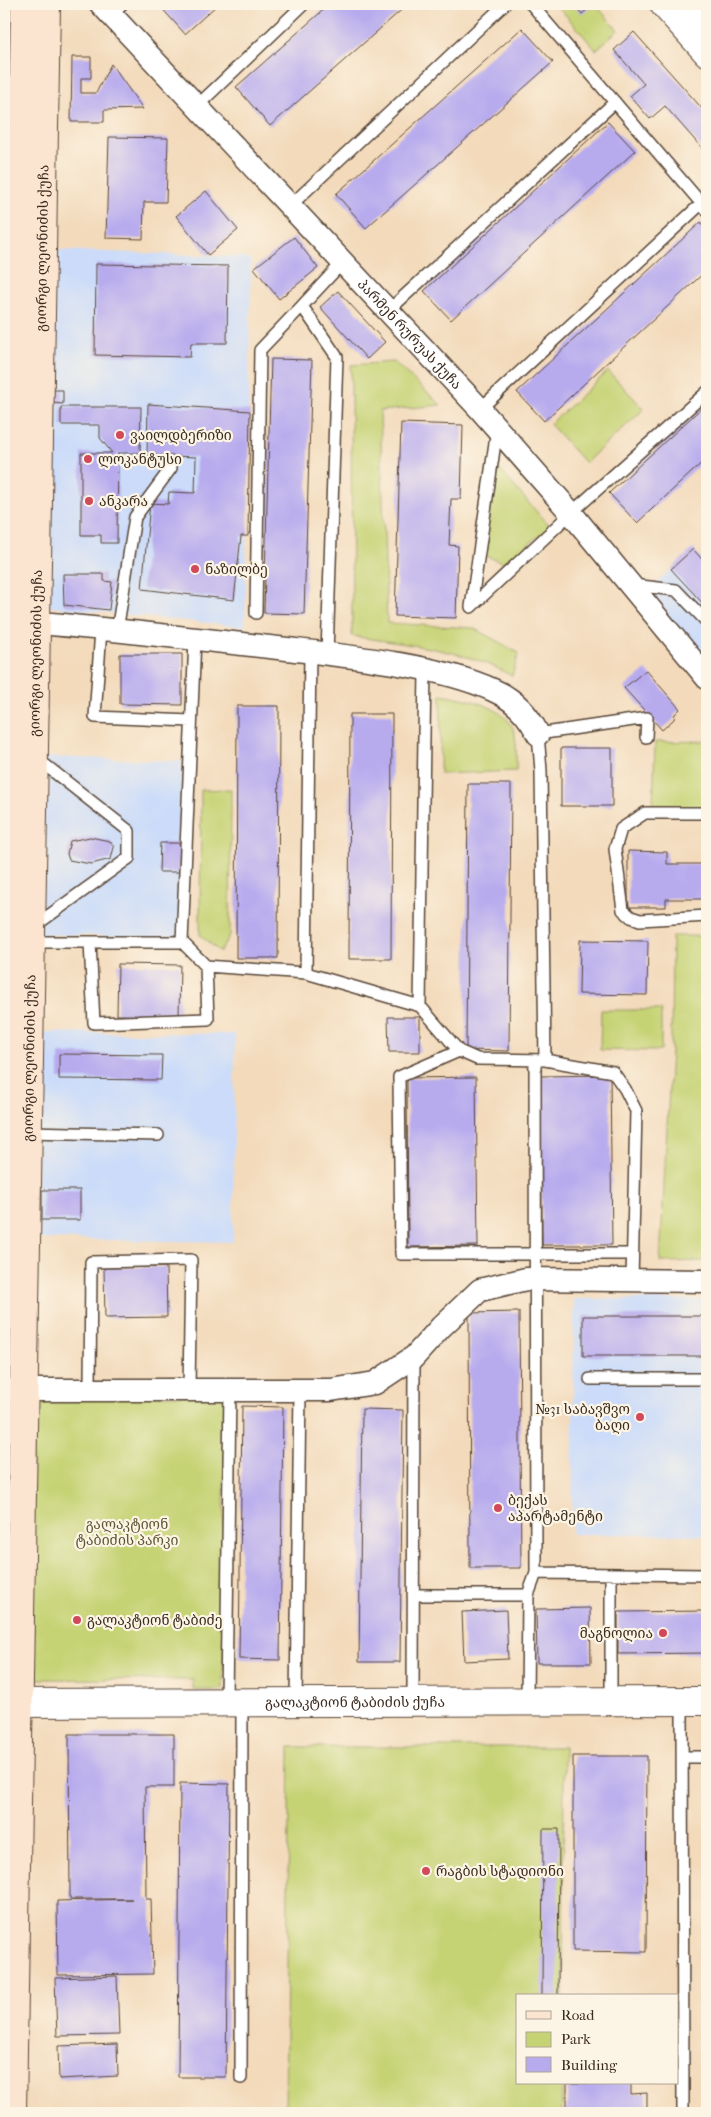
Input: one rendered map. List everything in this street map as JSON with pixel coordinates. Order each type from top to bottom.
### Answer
[{"type":"main road","name":"გიორგი ლეონიძის ქუჩა","points":[[4,1316],[34,756],[19,621],[16,271],[25,4]]},
{"type":"main road","name":"გიორგი ლეონიძის ქუჩა","points":[[12,2113],[11,1702],[14,1390],[28,1132],[24,938],[7,853],[46,4]]},
{"type":"street","points":[[664,4],[707,52]]},
{"type":"street","points":[[685,27],[707,5]]},
{"type":"street","name":"პარმენ რურუას ქუჩა","points":[[112,7],[197,106],[480,409],[631,585],[707,678]]},
{"type":"street","points":[[19,621],[319,653],[426,670],[495,690],[515,704],[529,718],[538,734]]},
{"type":"street","points":[[14,1390],[330,1390],[375,1383],[414,1357],[480,1290],[526,1279],[707,1281]]},
{"type":"street","name":"გალაკტიონ ტაბიძის ქუჩა","points":[[11,1702],[695,1701]]},
{"type":"lane","points":[[197,106],[304,4]]},
{"type":"lane","points":[[290,206],[505,4]]},
{"type":"lane","points":[[480,409],[704,207],[531,4]]},
{"type":"lane","points":[[388,311],[614,102]]},
{"type":"lane","points":[[256,613],[260,350],[342,263]]},
{"type":"lane","points":[[302,306],[337,357],[319,653],[306,973]]},
{"type":"lane","points":[[497,429],[471,607],[707,392]]},
{"type":"lane","points":[[171,468],[135,517],[109,630],[95,717],[191,721]]},
{"type":"lane","points":[[631,585],[676,590],[707,622]]},
{"type":"lane","points":[[182,942],[195,639]]},
{"type":"lane","points":[[420,1006],[426,670]]},
{"type":"lane","points":[[527,1702],[528,1595],[536,1573],[535,1253],[540,1061],[541,771],[538,734],[647,718],[646,737]]},
{"type":"lane","points":[[24,938],[129,858],[129,831],[34,756]]},
{"type":"lane","points":[[707,813],[645,813],[621,829],[615,849],[623,910],[631,917],[640,920],[707,916]]},
{"type":"lane","points":[[24,938],[90,942],[182,942],[206,966],[306,973],[420,1006],[459,1051],[477,1060],[540,1061],[613,1072],[625,1089],[636,1111],[632,1280]]},
{"type":"lane","points":[[90,942],[94,1023],[208,1019],[206,966]]},
{"type":"lane","points":[[459,1051],[399,1077],[401,1254],[632,1254]]},
{"type":"lane","points":[[28,1132],[158,1135]]},
{"type":"lane","points":[[90,1390],[91,1262],[191,1260],[189,1390]]},
{"type":"lane","points":[[413,1702],[414,1357]]},
{"type":"lane","points":[[590,1379],[707,1379]]},
{"type":"lane","points":[[296,1702],[300,1389]]},
{"type":"lane","points":[[230,1390],[241,2078]]},
{"type":"lane","points":[[536,1573],[707,1575]]},
{"type":"lane","points":[[611,1574],[612,1702]]},
{"type":"lane","points":[[414,1595],[528,1595]]},
{"type":"lane","points":[[683,2113],[680,1996],[682,1757],[695,1701]]},
{"type":"lane","points":[[682,1757],[707,1757]]},
{"type":"shaded area","points":[[4,4],[11,4],[10,266],[4,267]]},
{"type":"shaded area","points":[[55,250],[242,257],[251,260],[245,627],[43,606]]},
{"type":"shaded area","points":[[4,285],[11,285],[4,586]]},
{"type":"shaded area","points":[[693,549],[707,565],[707,664],[646,593]]},
{"type":"shaded area","points":[[41,757],[183,761],[179,938],[36,934]]},
{"type":"shaded area","points":[[37,1032],[235,1034],[233,1242],[37,1239]]},
{"type":"shaded area","name":"№31 საბავშვო ბაღი","points":[[574,1299],[707,1300],[707,1535],[572,1534]]},
{"type":"green space","points":[[556,4],[595,4],[618,30],[596,50]]},
{"type":"green space","points":[[394,362],[441,405],[380,411],[387,623],[473,628],[519,653],[512,676],[474,659],[454,653],[352,636],[351,365]]},
{"type":"green space","points":[[608,371],[644,409],[585,463],[550,424]]},
{"type":"green space","points":[[499,469],[550,527],[504,563],[484,555],[495,472]]},
{"type":"green space","points":[[441,694],[474,701],[496,710],[505,717],[515,735],[516,771],[440,774]]},
{"type":"green space","points":[[707,741],[707,808],[653,808],[655,742]]},
{"type":"green space","points":[[231,789],[230,935],[220,952],[200,935],[201,790]]},
{"type":"green space","points":[[672,936],[707,936],[707,1261],[660,1262],[671,1051]]},
{"type":"green space","points":[[601,1010],[661,1010],[661,1051],[600,1050]]},
{"type":"green space","name":"გალაკტიონ ტაბიძის პარკი","points":[[225,1395],[223,1690],[193,1690],[193,1680],[37,1679],[28,1668],[33,1396]]},
{"type":"green space","name":"რაგბის სტადიონი","points":[[290,1747],[564,1747],[563,1994],[516,1994],[516,2084],[562,2084],[562,2113],[285,2113]]},
{"type":"building","points":[[158,4],[218,4],[185,34]]},
{"type":"building","points":[[330,4],[408,4],[270,126],[236,87]]},
{"type":"building","points":[[573,4],[594,4],[582,14]]},
{"type":"building","points":[[522,28],[553,62],[366,228],[336,194]]},
{"type":"building","points":[[634,32],[707,114],[707,154],[665,106],[650,119],[630,96],[644,84],[614,50]]},
{"type":"building","points":[[72,57],[91,57],[91,78],[81,78],[81,93],[96,93],[111,64],[143,109],[104,110],[104,122],[71,122]]},
{"type":"building","points":[[608,122],[635,151],[451,320],[424,291]]},
{"type":"building","points":[[109,137],[168,138],[166,202],[144,202],[143,239],[106,238]]},
{"type":"building","points":[[206,191],[238,230],[208,255],[176,216]]},
{"type":"building","points":[[701,222],[707,229],[707,270],[544,421],[517,392]]},
{"type":"building","points":[[294,237],[318,268],[279,299],[254,268]]},
{"type":"building","points":[[96,264],[228,266],[227,343],[191,343],[190,357],[95,355]]},
{"type":"building","points":[[338,291],[385,342],[367,359],[320,307]]},
{"type":"building","points":[[271,359],[312,360],[304,614],[264,613]]},
{"type":"building","points":[[54,390],[63,390],[63,404],[53,403]]},
{"type":"building","points":[[707,403],[707,458],[637,523],[609,493]]},
{"type":"building","points":[[148,404],[250,411],[248,536],[241,536],[234,600],[142,589],[150,503],[168,504],[169,492],[195,493],[196,457],[147,455]]},
{"type":"building","points":[[61,407],[141,407],[140,453],[118,453],[117,543],[101,543],[101,535],[81,535],[81,453],[112,453],[100,438],[100,425],[61,425]]},
{"type":"building","points":[[401,423],[463,425],[461,499],[451,499],[449,545],[458,546],[456,618],[395,616]]},
{"type":"building","points":[[693,549],[707,565],[707,608],[671,569]]},
{"type":"building","points":[[63,574],[104,574],[104,581],[112,582],[109,610],[64,605]]},
{"type":"building","points":[[120,654],[182,654],[182,705],[120,704]]},
{"type":"building","points":[[646,670],[680,709],[675,714],[674,719],[662,730],[624,688]]},
{"type":"building","points":[[237,706],[279,706],[278,958],[236,958]]},
{"type":"building","points":[[350,714],[392,714],[391,959],[349,959]]},
{"type":"building","points":[[561,748],[612,748],[612,806],[561,806]]},
{"type":"building","points":[[468,784],[511,784],[509,1051],[466,1050]]},
{"type":"building","points":[[90,837],[110,841],[114,847],[111,859],[91,864],[69,860],[67,854],[70,841]]},
{"type":"building","points":[[160,843],[181,843],[180,872],[159,872]]},
{"type":"building","points":[[628,851],[667,852],[667,864],[707,864],[707,899],[666,899],[666,907],[628,907]]},
{"type":"building","points":[[580,940],[648,941],[647,995],[579,994]]},
{"type":"building","points":[[118,964],[180,965],[179,1016],[117,1015]]},
{"type":"building","points":[[388,1017],[420,1017],[420,1052],[389,1052]]},
{"type":"building","points":[[59,1054],[162,1055],[161,1080],[59,1079]]},
{"type":"building","points":[[610,1075],[612,1245],[542,1245],[541,1076]]},
{"type":"building","points":[[476,1077],[478,1246],[408,1247],[407,1078]]},
{"type":"building","points":[[42,1190],[80,1190],[80,1220],[42,1220]]},
{"type":"building","points":[[166,1267],[167,1317],[105,1318],[104,1268]]},
{"type":"building","points":[[519,1312],[521,1568],[470,1568],[469,1313]]},
{"type":"building","points":[[583,1316],[707,1316],[707,1356],[583,1356]]},
{"type":"building","points":[[242,1406],[283,1407],[280,1660],[239,1659]]},
{"type":"building","points":[[362,1409],[403,1410],[400,1662],[359,1662]]},
{"type":"building","points":[[590,1608],[591,1663],[537,1663],[536,1609]]},
{"type":"building","points":[[506,1610],[508,1659],[464,1661],[462,1612]]},
{"type":"building","name":"მაგნოლია","points":[[707,1611],[707,1653],[618,1654],[618,1612]]},
{"type":"building","points":[[69,1734],[174,1734],[174,1787],[145,1787],[146,1899],[151,1899],[153,1974],[58,1975],[57,1901],[132,1899],[70,1899]]},
{"type":"building","points":[[573,1756],[647,1756],[646,1952],[573,1951]]},
{"type":"building","points":[[180,1783],[229,1784],[226,2077],[178,2077]]},
{"type":"building","points":[[543,1829],[559,1829],[558,1994],[542,1994]]},
{"type":"building","points":[[117,1976],[119,2035],[57,2036],[55,1978]]},
{"type":"building","points":[[117,2044],[118,2076],[59,2079],[58,2046]]},
{"type":"building","points":[[567,2084],[631,2084],[631,2094],[647,2093],[647,2113],[567,2113]]},
{"type":"place","name":"ვაილდბერიზი","points":[[120,435]]},
{"type":"place","name":"ლოკანტუსი","points":[[88,459]]},
{"type":"place","name":"ანკარა","points":[[89,501]]},
{"type":"place","name":"ნაზილბე","points":[[195,569]]},
{"type":"place","name":"№31 საბავშვო ბაღი","points":[[640,1417]]},
{"type":"place","name":"ბექას აპარტამენტი","points":[[498,1508]]},
{"type":"place","name":"გალაკტიონ ტაბიძე","points":[[77,1620]]},
{"type":"place","name":"მაგნოლია","points":[[663,1633]]},
{"type":"place","name":"რაგბის სტადიონი","points":[[426,1871]]}]
